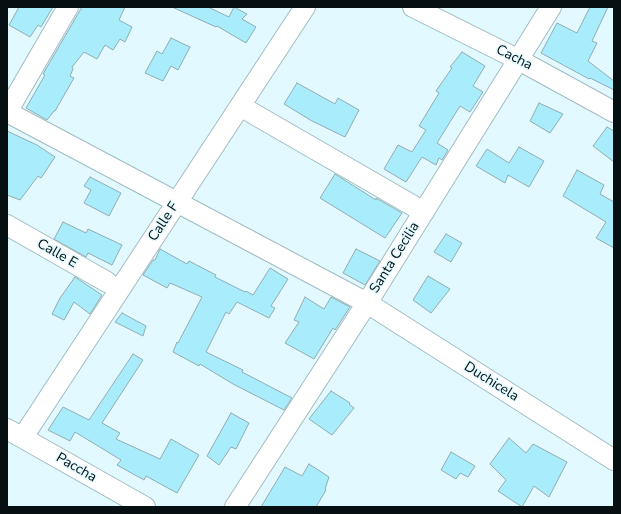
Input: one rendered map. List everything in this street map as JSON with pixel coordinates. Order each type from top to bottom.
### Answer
[{"type":"street","points":[[7,112],[68,7]]},
{"type":"street","name":"Calle F","points":[[15,433],[177,201],[305,7]]},
{"type":"street","name":"Cacha","points":[[412,7],[519,60],[614,112]]},
{"type":"street","name":"Santa Cecilia","points":[[235,507],[367,303],[551,7]]},
{"type":"street","points":[[240,106],[424,212]]},
{"type":"street","name":"Duchicela","points":[[7,112],[367,303],[614,460]]},
{"type":"street","name":"Calle E","points":[[7,225],[107,282]]},
{"type":"street","name":"Paccha","points":[[15,433],[119,501],[145,507]]},
{"type":"building","points":[[19,7],[53,7],[41,27],[38,25],[30,37],[9,25]]},
{"type":"building","points":[[82,7],[125,7],[119,20],[132,27],[125,42],[120,39],[113,50],[105,45],[97,59],[84,52],[72,67],[73,69],[70,76],[74,78],[55,111],[47,120],[26,108],[45,75],[43,74]]},
{"type":"building","points":[[172,7],[208,7],[229,17],[234,7],[247,14],[242,19],[256,27],[246,43],[217,26],[216,27]]},
{"type":"building","points":[[590,7],[608,7],[592,41],[597,43],[588,61],[614,81],[614,90],[590,78],[589,79],[541,53],[557,23],[577,33]]},
{"type":"building","points":[[171,38],[190,47],[178,70],[171,66],[163,81],[145,73],[157,51],[162,54]]},
{"type":"building","points":[[462,52],[485,66],[473,86],[483,92],[470,112],[460,106],[437,143],[448,150],[442,160],[439,158],[436,165],[422,157],[406,182],[384,169],[398,145],[412,152],[426,130],[419,126],[439,93],[436,91],[452,68],[450,67]]},
{"type":"building","points":[[297,83],[335,104],[338,98],[359,110],[345,137],[312,121],[284,104]]},
{"type":"building","points":[[539,103],[563,114],[550,133],[530,121]]},
{"type":"building","points":[[607,127],[614,131],[614,162],[593,146]]},
{"type":"building","points":[[7,131],[37,145],[55,157],[41,178],[38,176],[20,200],[7,195]]},
{"type":"building","points":[[519,147],[544,161],[529,187],[508,175],[505,183],[476,166],[487,149],[509,163]]},
{"type":"building","points":[[577,170],[604,185],[600,194],[614,202],[614,248],[596,238],[606,222],[563,196]]},
{"type":"building","points":[[335,174],[376,200],[376,198],[402,213],[385,238],[320,198]]},
{"type":"building","points":[[90,177],[121,193],[109,216],[84,203],[91,190],[84,186]]},
{"type":"building","points":[[63,222],[86,233],[88,229],[122,245],[112,265],[88,253],[86,257],[54,239]]},
{"type":"building","points":[[446,234],[462,243],[451,262],[434,252]]},
{"type":"building","points":[[160,249],[187,264],[189,261],[216,275],[215,277],[253,295],[270,268],[288,279],[271,306],[275,308],[269,318],[237,302],[229,314],[226,312],[206,352],[243,370],[242,372],[292,398],[284,410],[233,384],[200,364],[199,366],[173,352],[202,297],[170,283],[167,288],[143,275],[153,260],[155,260]]},
{"type":"building","points":[[356,249],[380,261],[365,285],[343,273]]},
{"type":"building","points":[[428,276],[450,289],[431,313],[413,300]]},
{"type":"building","points":[[75,277],[102,295],[90,314],[74,302],[64,320],[52,314],[60,298]]},
{"type":"building","points":[[305,297],[324,309],[331,297],[350,307],[335,330],[333,328],[314,359],[285,343],[299,322],[294,320]]},
{"type":"building","points":[[122,313],[146,326],[143,336],[115,322]]},
{"type":"building","points":[[133,354],[143,360],[102,423],[120,433],[116,439],[160,459],[171,439],[199,455],[177,493],[146,476],[144,480],[117,465],[121,460],[75,432],[70,441],[48,430],[63,407],[89,420]]},
{"type":"building","points":[[331,391],[350,403],[349,404],[354,408],[332,435],[309,419]]},
{"type":"building","points":[[231,413],[249,423],[236,449],[231,447],[219,465],[207,456]]},
{"type":"building","points":[[509,438],[526,453],[533,444],[567,462],[549,497],[534,486],[522,507],[498,491],[506,480],[490,464]]},
{"type":"building","points":[[451,452],[475,466],[468,477],[460,473],[456,479],[441,470]]},
{"type":"building","points":[[309,464],[329,477],[326,490],[316,507],[261,507],[285,467],[302,476]]}]
